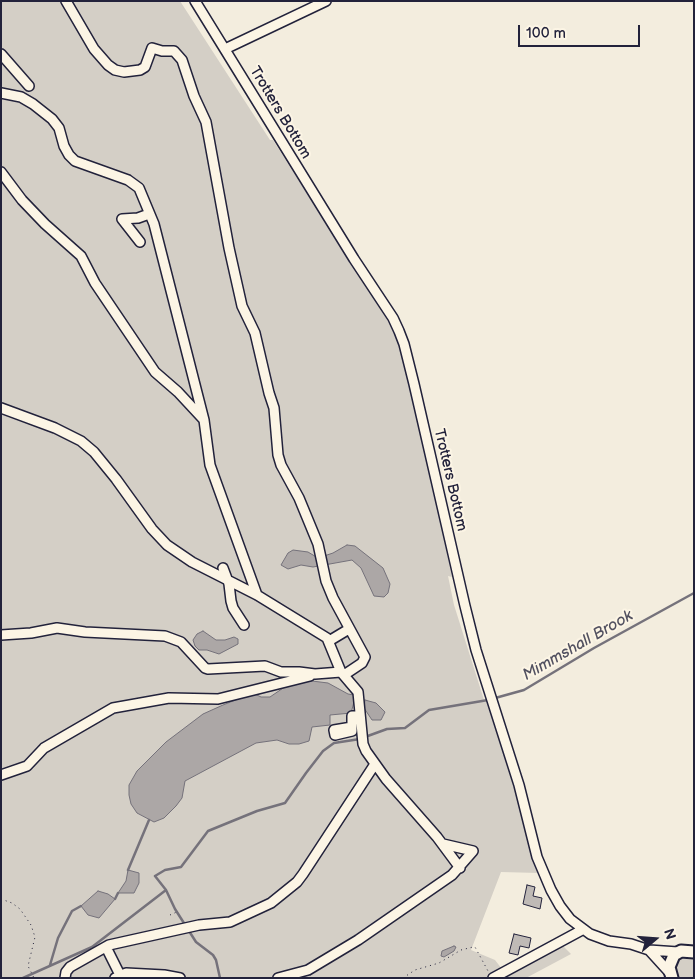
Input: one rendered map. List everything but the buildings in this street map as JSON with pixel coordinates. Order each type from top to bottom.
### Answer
[{"type":"main road","points":[[670,975],[672,958],[694,945]]},
{"type":"main road","points":[[680,952],[694,952]]},
{"type":"street","points":[[1,635],[31,633],[57,628],[85,632],[165,636],[185,645],[208,669],[265,666],[281,672],[343,673],[362,663],[364,657],[333,598],[322,566],[318,544],[299,498],[281,465],[274,408],[255,333],[242,306],[229,248],[206,122],[194,96],[182,60],[174,51],[162,51],[152,48],[145,67],[140,70],[124,72],[115,70],[94,49],[66,1]]},
{"type":"street","name":"Trotters Bottom","points":[[194,1],[225,48],[324,211],[393,318],[399,331],[414,384],[465,606],[519,785],[535,848],[544,874],[560,906],[582,930],[609,941],[631,944],[649,950],[680,952]]},
{"type":"street","points":[[225,48],[326,1]]},
{"type":"street","points":[[1,54],[31,83],[20,97]]},
{"type":"street","points":[[1,93],[20,97],[33,104],[56,122],[64,146],[75,161],[128,180],[139,188],[154,224],[162,253],[204,420],[210,465],[257,595]]},
{"type":"street","points":[[1,172],[22,200],[45,224],[81,256],[95,284],[155,372],[178,392],[204,420]]},
{"type":"street","points":[[140,242],[122,219],[149,214]]},
{"type":"street","points":[[1,408],[81,440],[94,452],[116,479],[152,530],[167,545],[192,562],[257,595],[324,635],[329,641],[343,673],[358,692],[362,744],[375,764],[460,868]]},
{"type":"street","points":[[223,568],[228,581],[231,601],[244,625]]},
{"type":"street","points":[[329,641],[349,629]]},
{"type":"street","points":[[1,776],[28,766],[44,748],[113,708],[169,698],[218,698],[315,674]]},
{"type":"street","points":[[352,727],[352,716],[360,716]]},
{"type":"street","points":[[65,978],[66,972],[70,967],[106,947],[199,925],[230,922],[271,903],[292,886],[303,874],[375,764]]},
{"type":"street","points":[[278,978],[308,970],[325,961],[434,888],[460,868],[474,851],[442,844]]},
{"type":"street","points":[[492,978],[582,930]]},
{"type":"street","points":[[106,947],[118,976],[126,973],[164,975],[180,978]]},
{"type":"street","points":[[649,950],[670,975]]},
{"type":"path","points":[[1,898],[20,909],[31,925],[35,937],[28,966],[34,978]]},
{"type":"path","points":[[170,915],[179,911]]},
{"type":"path","points":[[403,978],[415,970],[439,963],[461,950],[475,947],[492,978]]},
{"type":"shaded area","points":[[1,1],[180,1],[270,140],[273,140],[396,334],[409,373],[452,577],[448,576],[454,605],[484,700],[488,700],[539,873],[501,872],[471,950],[495,960],[502,969],[488,978],[1,978]]},
{"type":"shaded area","points":[[347,545],[355,546],[383,568],[390,584],[388,593],[384,597],[374,596],[361,568],[352,560],[313,567],[301,565],[288,569],[281,565],[288,553],[293,550],[308,552],[318,558],[333,553]]},
{"type":"shaded area","points":[[203,631],[216,640],[234,637],[238,639],[238,644],[219,654],[207,650],[199,650],[193,640],[197,634]]},
{"type":"shaded area","points":[[304,680],[328,683],[348,694],[354,695],[351,713],[330,715],[330,725],[312,727],[309,741],[299,744],[289,744],[277,740],[256,743],[185,781],[182,798],[164,818],[154,822],[137,813],[131,804],[129,785],[137,771],[166,742],[203,714],[223,705],[253,693],[261,697],[270,697],[289,684]]},
{"type":"shaded area","points":[[365,700],[376,703],[385,712],[381,720],[372,720],[364,708]]},
{"type":"shaded area","points":[[128,870],[139,873],[139,883],[134,893],[118,893],[126,881]]},
{"type":"shaded area","points":[[98,891],[108,894],[115,899],[99,918],[88,915],[81,906]]},
{"type":"shaded area","points":[[454,946],[456,947],[454,951],[444,957],[441,956],[442,951]]},
{"type":"shaded area","points":[[563,946],[571,954],[526,978],[503,978],[531,959]]},
{"type":"shaded area","points":[[682,956],[694,957],[694,978],[677,978],[673,966]]},
{"type":"waterway","name":"Mimmshall Brook","points":[[365,737],[387,729],[405,728],[429,710],[488,700],[524,690],[594,648],[694,593]]},
{"type":"waterway","points":[[220,978],[213,955],[196,942],[175,909],[166,890],[155,876],[165,870],[181,867],[208,831],[257,811],[285,803],[323,751],[334,743],[360,739]]},
{"type":"waterway","points":[[128,870],[149,820]]},
{"type":"waterway","points":[[23,978],[92,947],[166,890]]},
{"type":"waterway","points":[[115,899],[118,893]]},
{"type":"waterway","points":[[50,965],[58,938],[72,911],[81,906]]}]
